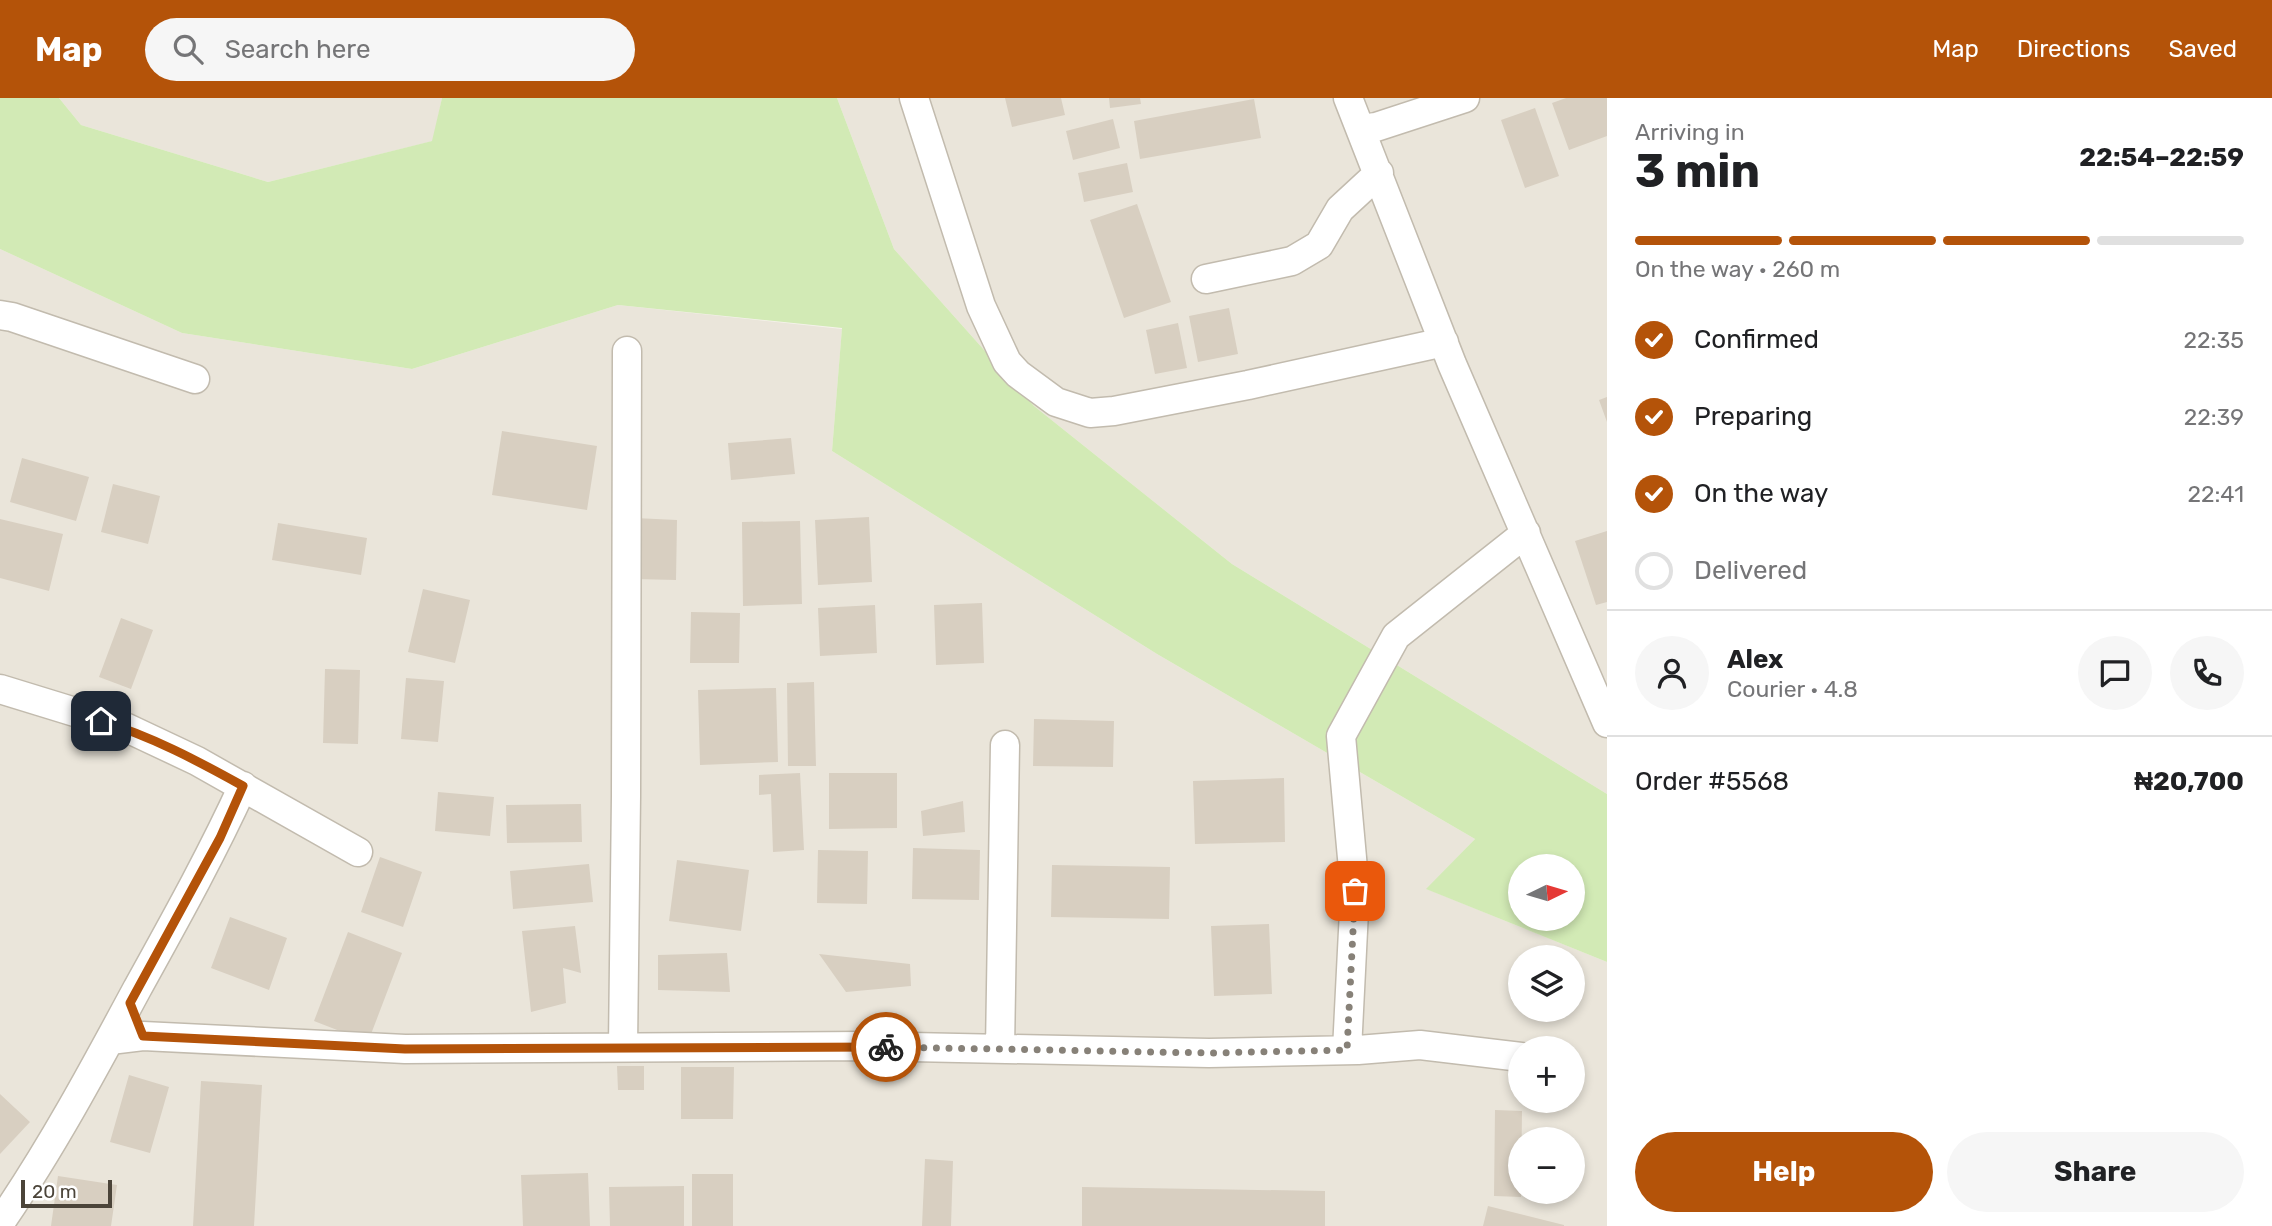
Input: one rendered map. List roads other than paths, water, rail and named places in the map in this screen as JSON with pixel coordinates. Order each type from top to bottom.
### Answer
[{"type":"street","points":[[914,98],[981,306],[1007,362],[1018,374],[1056,402],[1090,413],[1114,411],[1444,342]]},
{"type":"street","points":[[1348,98],[1444,342],[1607,723]]},
{"type":"street","points":[[1361,130],[1465,98]]},
{"type":"street","points":[[1206,279],[1292,261],[1319,245],[1340,209],[1378,173]]},
{"type":"street","points":[[0,316],[12,317],[195,379]]},
{"type":"street","points":[[623,1047],[627,351]]},
{"type":"street","points":[[1347,1050],[1355,891],[1342,736],[1395,636],[1526,533]]},
{"type":"street","points":[[0,689],[127,728],[197,761],[358,852]]},
{"type":"street","points":[[1000,1049],[1004,746]]},
{"type":"street","points":[[0,1223],[31,1178],[110,1040],[220,838],[243,786]]},
{"type":"street","points":[[130,1003],[143,1036]]},
{"type":"street","points":[[110,1040],[143,1036],[405,1049],[623,1047],[1209,1053],[1347,1050],[1420,1045],[1508,1055]]}]
